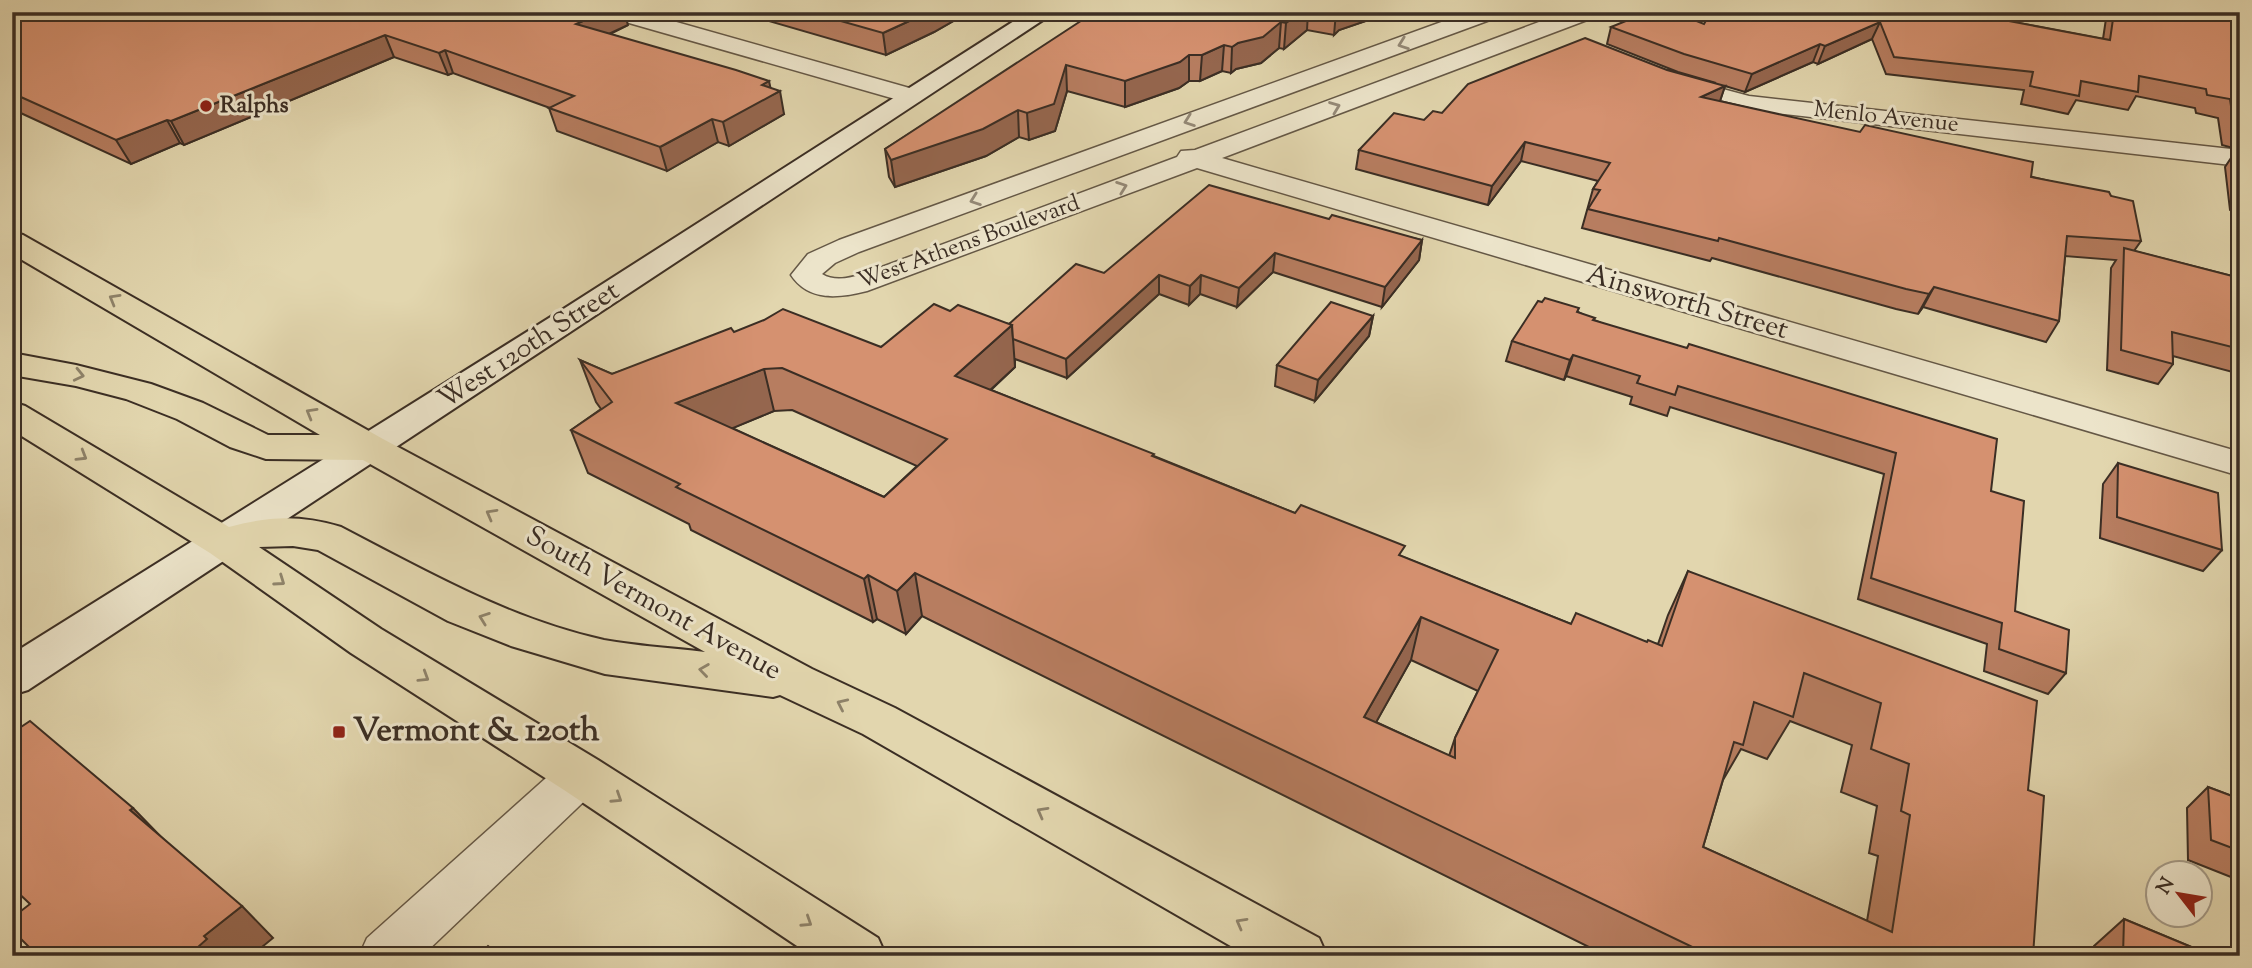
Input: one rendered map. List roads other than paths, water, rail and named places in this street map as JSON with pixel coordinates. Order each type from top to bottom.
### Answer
[{"type":"main road","name":"South Vermont Avenue","points":[[12,241],[370,448],[796,682],[879,722],[1300,956]]},
{"type":"main road","points":[[12,364],[78,374],[136,391],[181,407],[251,443],[266,447],[370,448]]},
{"type":"main road","points":[[12,414],[224,543],[366,641],[581,775],[859,956]]},
{"type":"main road","points":[[224,543],[262,532],[293,532],[327,537],[463,610],[526,634],[605,657],[796,682]]},
{"type":"street","points":[[616,12],[911,96]]},
{"type":"street","name":"West 120th Street","points":[[12,677],[224,543],[1044,12]]},
{"type":"street","name":"West Athens Boulevard","points":[[1490,12],[849,246],[826,255],[810,266],[806,275],[812,282],[824,287],[844,288],[874,280],[1587,12]]},
{"type":"street","points":[[1543,29],[1579,44]]},
{"type":"street","name":"Menlo Avenue","points":[[1651,73],[1710,95],[1749,103],[2240,158]]},
{"type":"street","name":"Ainsworth Street","points":[[1135,141],[2240,464]]},
{"type":"street","points":[[386,956],[581,775]]},
{"type":"place","name":"Ralphs","points":[[206,106]]},
{"type":"place","name":"Vermont & 120th","points":[[339,732]]}]
